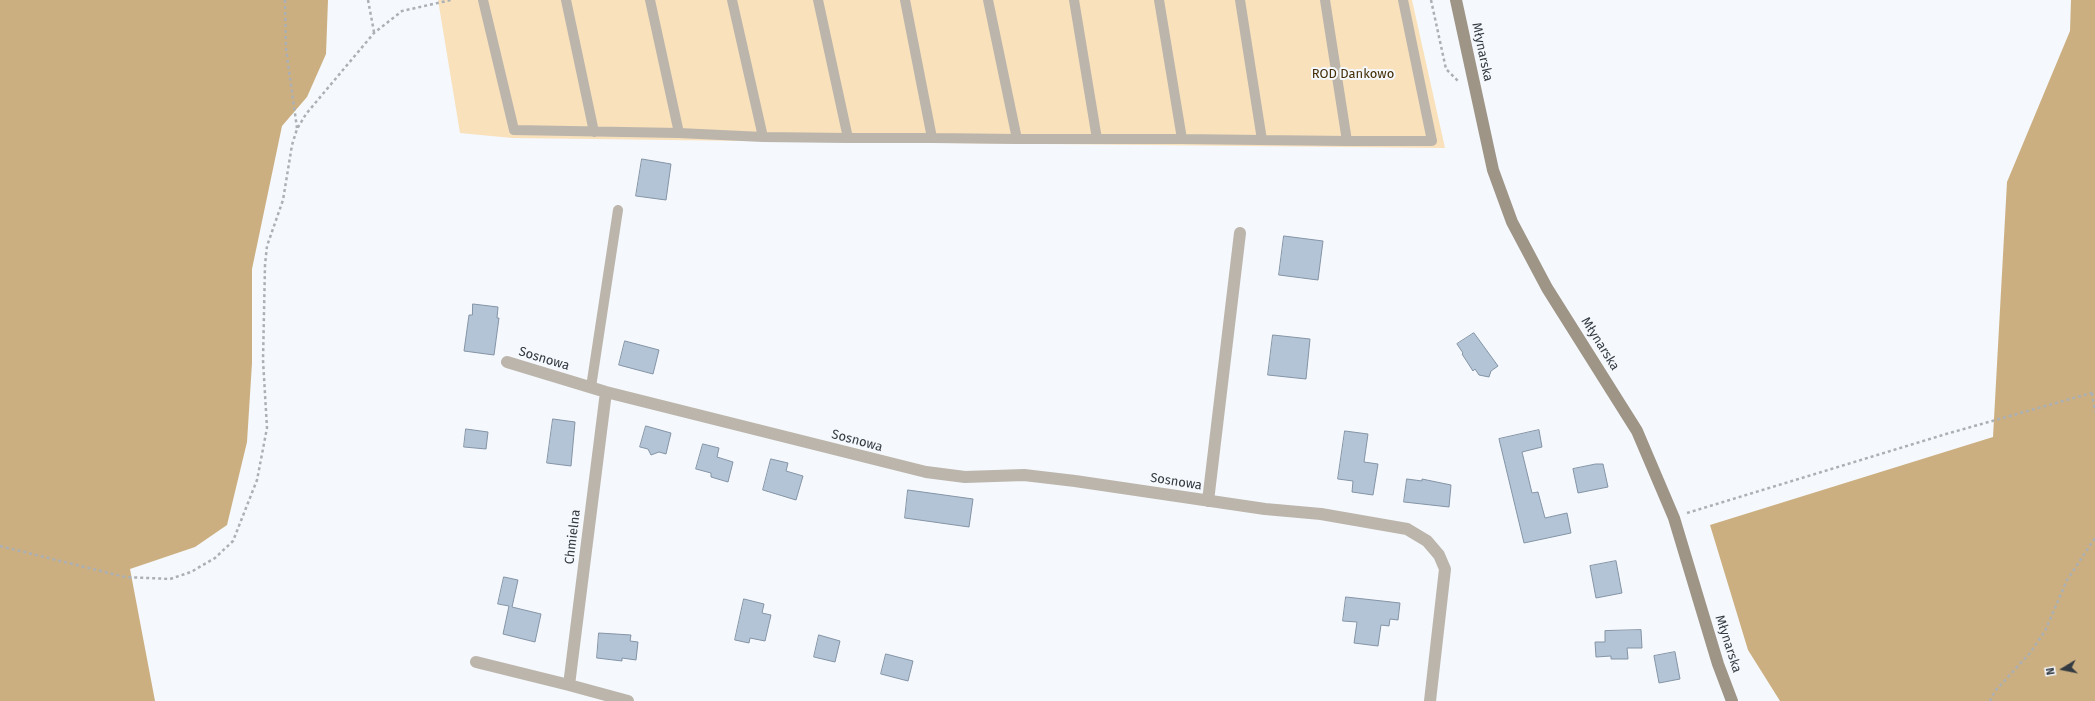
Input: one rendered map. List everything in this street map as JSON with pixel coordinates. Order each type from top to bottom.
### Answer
[{"type":"street","name":"Młynarska","points":[[1456,0],[1493,170],[1512,222],[1547,288],[1637,431],[1674,518],[1718,664],[1732,701]]},
{"type":"street","name":"Sosnowa","points":[[1208,501],[1240,233]]},
{"type":"street","name":"Sosnowa","points":[[507,362],[606,392],[926,472],[965,477],[1024,476],[1208,501],[1321,514],[1407,529],[1427,541],[1439,555],[1445,569],[1430,701]]},
{"type":"street","name":"Chmielna","points":[[569,685],[606,392]]},
{"type":"street","points":[[476,662],[628,701]]},
{"type":"lane","points":[[483,0],[514,130],[679,133],[763,137],[1432,141],[1403,0]]},
{"type":"lane","points":[[566,0],[594,132]]},
{"type":"lane","points":[[650,0],[679,133]]},
{"type":"lane","points":[[732,0],[763,137]]},
{"type":"lane","points":[[818,0],[848,138]]},
{"type":"lane","points":[[905,0],[932,138]]},
{"type":"lane","points":[[988,0],[1017,139]]},
{"type":"lane","points":[[1074,0],[1097,138]]},
{"type":"lane","points":[[1159,0],[1182,139]]},
{"type":"lane","points":[[1240,0],[1262,140]]},
{"type":"lane","points":[[1325,0],[1347,141]]},
{"type":"lane","points":[[591,388],[618,210]]},
{"type":"path","points":[[285,0],[286,48],[297,129]]},
{"type":"path","points":[[368,0],[374,32]]},
{"type":"path","points":[[0,546],[125,576],[170,579],[191,572],[215,558],[233,541],[258,480],[267,428],[263,360],[265,265],[267,246],[283,200],[292,145],[297,129],[306,114],[374,32],[402,11],[451,0]]},
{"type":"path","points":[[1674,518],[1946,434],[2093,393],[2095,412]]},
{"type":"path","points":[[1990,701],[1995,691],[2030,653],[2045,631],[2067,580],[2095,538]]},
{"type":"green space","name":"ROD Dankowo","points":[[438,0],[1412,0],[1445,148],[512,138],[460,133]]},
{"type":"shaded area","points":[[0,0],[328,0],[326,54],[307,97],[282,126],[252,269],[252,363],[247,442],[227,525],[195,547],[130,569],[155,701],[0,701]]},
{"type":"shaded area","points":[[2071,0],[2095,0],[2095,701],[1780,701],[1748,650],[1710,525],[1993,437],[2007,182],[2070,31]]},
{"type":"building","points":[[642,159],[671,164],[666,200],[636,196]]},
{"type":"building","points":[[1284,236],[1323,241],[1318,280],[1279,275]]},
{"type":"building","points":[[473,304],[498,307],[497,318],[499,318],[494,355],[464,351],[469,315],[472,315]]},
{"type":"building","points":[[1474,333],[1498,366],[1491,371],[1489,377],[1479,375],[1475,369],[1473,371],[1457,344]]},
{"type":"building","points":[[1273,335],[1310,339],[1306,379],[1268,375]]},
{"type":"building","points":[[625,341],[659,350],[653,374],[619,365]]},
{"type":"building","points":[[553,419],[575,422],[571,466],[547,463]]},
{"type":"building","points":[[646,426],[671,433],[666,454],[659,452],[651,455],[648,449],[640,447]]},
{"type":"building","points":[[466,429],[488,432],[486,449],[464,447]]},
{"type":"building","points":[[1539,430],[1542,447],[1522,452],[1532,493],[1538,492],[1545,518],[1567,513],[1571,533],[1524,543],[1499,439]]},
{"type":"building","points":[[1345,431],[1368,434],[1364,462],[1378,464],[1373,495],[1352,492],[1353,481],[1338,479]]},
{"type":"building","points":[[703,444],[719,448],[717,457],[733,462],[728,482],[711,477],[711,473],[696,469]]},
{"type":"building","points":[[771,459],[788,463],[786,471],[803,476],[796,500],[763,490]]},
{"type":"building","points":[[1603,464],[1608,487],[1578,493],[1573,469]]},
{"type":"building","points":[[1407,479],[1422,481],[1422,479],[1451,485],[1449,507],[1404,502]]},
{"type":"building","points":[[908,490],[973,499],[969,527],[905,518]]},
{"type":"building","points":[[1616,561],[1622,593],[1596,598],[1590,566]]},
{"type":"building","points":[[504,577],[518,580],[512,607],[541,614],[535,642],[503,634],[509,606],[498,604]]},
{"type":"building","points":[[1346,597],[1400,603],[1398,620],[1390,619],[1389,626],[1381,625],[1378,646],[1354,643],[1357,622],[1343,621]]},
{"type":"building","points":[[744,599],[764,604],[762,613],[771,615],[765,641],[750,638],[749,643],[735,640]]},
{"type":"building","points":[[1641,630],[1642,648],[1627,648],[1628,659],[1611,659],[1611,656],[1596,657],[1595,642],[1605,642],[1605,631]]},
{"type":"building","points":[[599,633],[631,635],[630,641],[638,642],[636,660],[622,658],[622,661],[597,658]]},
{"type":"building","points":[[819,635],[840,641],[835,662],[814,657]]},
{"type":"building","points":[[1675,652],[1680,679],[1659,683],[1654,656]]},
{"type":"building","points":[[886,654],[913,661],[908,681],[881,674]]}]
